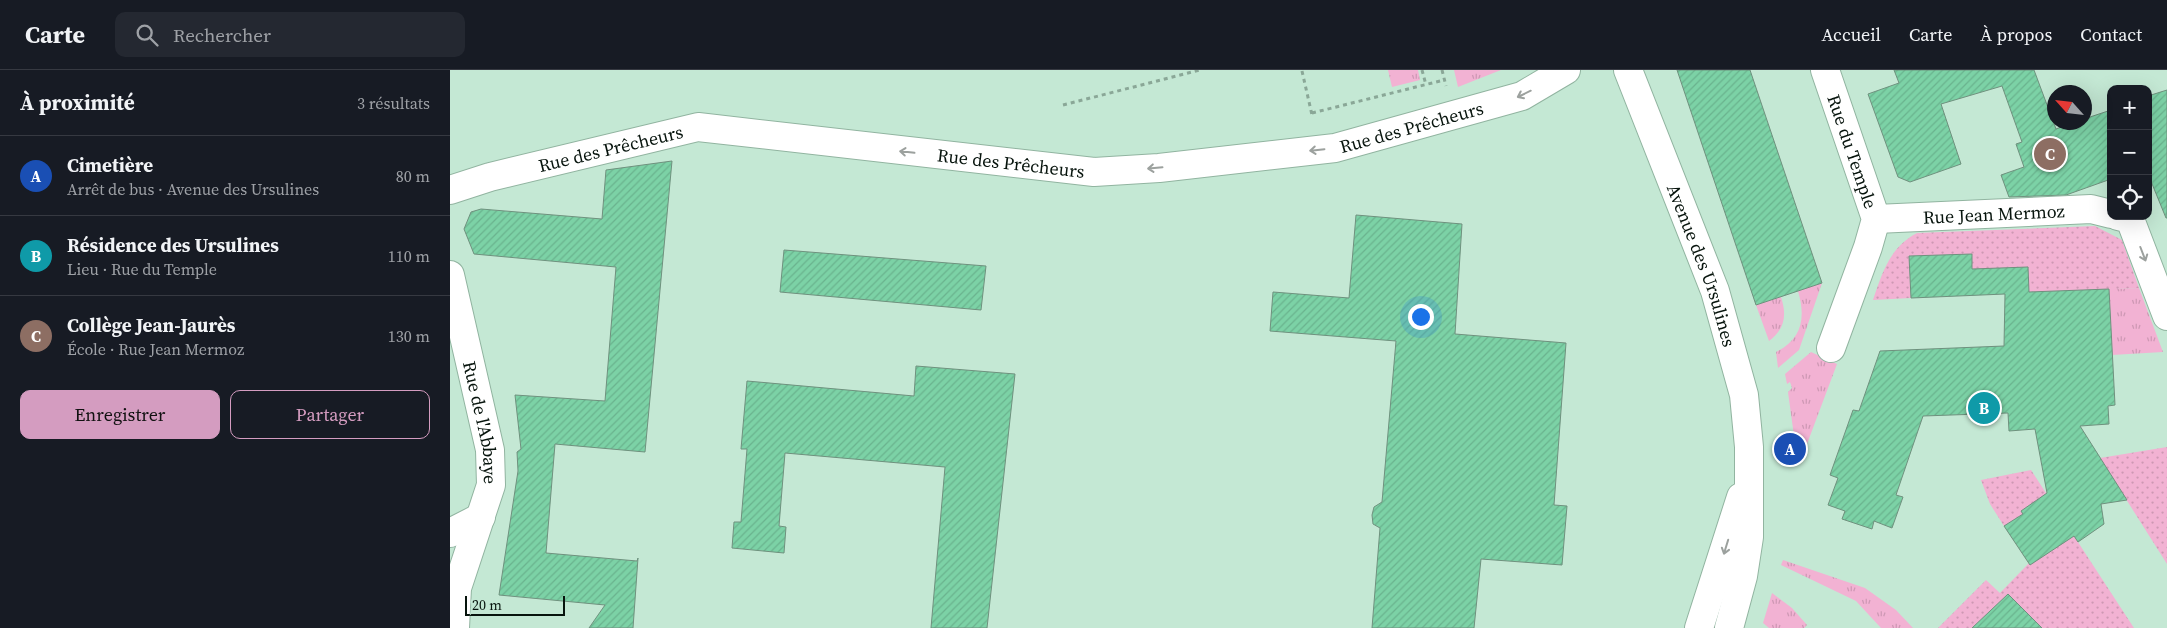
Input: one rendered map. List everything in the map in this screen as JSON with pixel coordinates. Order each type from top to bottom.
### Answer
[{"type":"street","name":"Rue des Prêcheurs","points":[[450,190],[490,177],[698,127],[1094,172],[1159,168],[1335,148],[1522,96],[1566,70]]},
{"type":"street","name":"Avenue des Ursulines","points":[[1628,70],[1715,291],[1744,396],[1750,447],[1749,538],[1747,557],[1728,628]]},
{"type":"street","name":"Rue du Temple","points":[[1825,70],[1876,219],[1868,247],[1831,348]]},
{"type":"street","name":"Rue Jean Mermoz","points":[[1876,219],[2091,209],[2107,213]]},
{"type":"street","points":[[2130,220],[2167,316]]},
{"type":"street","name":"Rue de l'Abbaye","points":[[450,275],[490,450],[491,485],[457,588],[455,628]]},
{"type":"street","name":"Avenue des Ursulines","points":[[1699,628],[1749,467]]},
{"type":"street","points":[[450,532],[481,517]]},
{"type":"street","points":[[450,568],[481,517]]},
{"type":"path","points":[[1063,105],[1200,70]]},
{"type":"path","points":[[1422,70],[1426,85]]},
{"type":"path","points":[[1442,70],[1448,94]]},
{"type":"path","points":[[1302,71],[1314,119]]},
{"type":"path","points":[[1312,113],[1444,80]]},
{"type":"green space","points":[[1388,70],[1418,70],[1420,80],[1392,87]]},
{"type":"green space","points":[[1454,70],[1501,70],[1458,87]]},
{"type":"green space","points":[[2095,226],[2122,240],[2139,288],[2029,293],[2028,267],[1985,269],[1973,295],[1971,254],[1909,256],[1911,298],[1873,300],[1888,262],[1900,246],[1917,233]]},
{"type":"green space","points":[[1822,283],[1799,350],[1778,368],[1776,352],[1792,341],[1800,327],[1802,310],[1798,291]]},
{"type":"green space","points":[[2139,288],[2163,352],[2112,355],[2109,289]]},
{"type":"green space","points":[[1781,297],[1784,310],[1783,321],[1778,332],[1769,341],[1756,305]]},
{"type":"green space","points":[[1811,352],[1837,364],[1801,460],[1797,458],[1788,392],[1792,388],[1790,382],[1787,384],[1785,374]]},
{"type":"green space","points":[[2167,447],[2167,564],[2100,458]]},
{"type":"green space","points":[[2031,470],[2134,628],[1938,628],[1986,580],[2000,593],[2029,563],[2032,504],[2021,511],[2023,514],[2004,526],[1990,504],[1981,480]]},
{"type":"green space","points":[[1783,560],[1865,588],[1896,610],[1913,628],[1881,628],[1856,601],[1781,565]]},
{"type":"green space","points":[[1772,593],[1792,608],[1807,625],[1804,628],[1769,628],[1763,623]]},
{"type":"building","points":[[1677,70],[1750,70],[1822,283],[1756,305]]},
{"type":"building","points":[[1894,70],[2034,70],[2047,105],[2047,130],[2092,130],[2092,116],[2107,111],[2107,180],[2066,195],[2009,197],[2001,175],[2024,167],[2016,144],[2022,142],[2002,86],[1941,104],[1961,164],[1910,182],[1898,177],[1868,94],[1899,83]]},
{"type":"building","points":[[2167,90],[2167,218],[2152,184],[2152,95]]},
{"type":"building","points":[[672,161],[645,452],[555,444],[546,553],[637,561],[638,558],[633,628],[589,628],[605,605],[499,595],[518,471],[517,452],[521,449],[515,395],[605,401],[616,267],[474,254],[464,229],[471,212],[481,209],[602,219],[606,170]]},
{"type":"building","points":[[1356,215],[1462,224],[1455,334],[1566,343],[1554,505],[1567,506],[1562,565],[1481,559],[1474,628],[1372,628],[1380,528],[1373,524],[1372,515],[1374,507],[1382,502],[1396,341],[1270,331],[1273,292],[1349,298]]},
{"type":"building","points":[[784,250],[986,266],[981,310],[780,292]]},
{"type":"building","points":[[1972,254],[1972,269],[2028,267],[2029,292],[2109,289],[2115,405],[2108,406],[2109,424],[2080,426],[2127,500],[2101,504],[2104,524],[2078,542],[2074,536],[2030,565],[2004,526],[2023,514],[2021,511],[2047,493],[2035,429],[2009,431],[2008,413],[1923,416],[1896,495],[1903,497],[1892,528],[1874,521],[1872,529],[1842,519],[1845,511],[1828,505],[1838,478],[1830,475],[1853,410],[1859,411],[1880,351],[2004,346],[2005,294],[1911,298],[1909,256]]},
{"type":"building","points":[[916,366],[1015,374],[987,628],[931,628],[945,467],[785,453],[779,526],[786,527],[784,553],[732,548],[734,522],[741,522],[747,449],[741,449],[747,381],[914,396]]},
{"type":"building","points":[[2008,594],[2042,628],[1972,628]]},
{"type":"place","name":"Collège Jean-Jaurès","points":[[2050,154]]},
{"type":"place","name":"Résidence des Ursulines","points":[[1984,408]]},
{"type":"place","name":"Cimetière","points":[[1790,449]]}]
